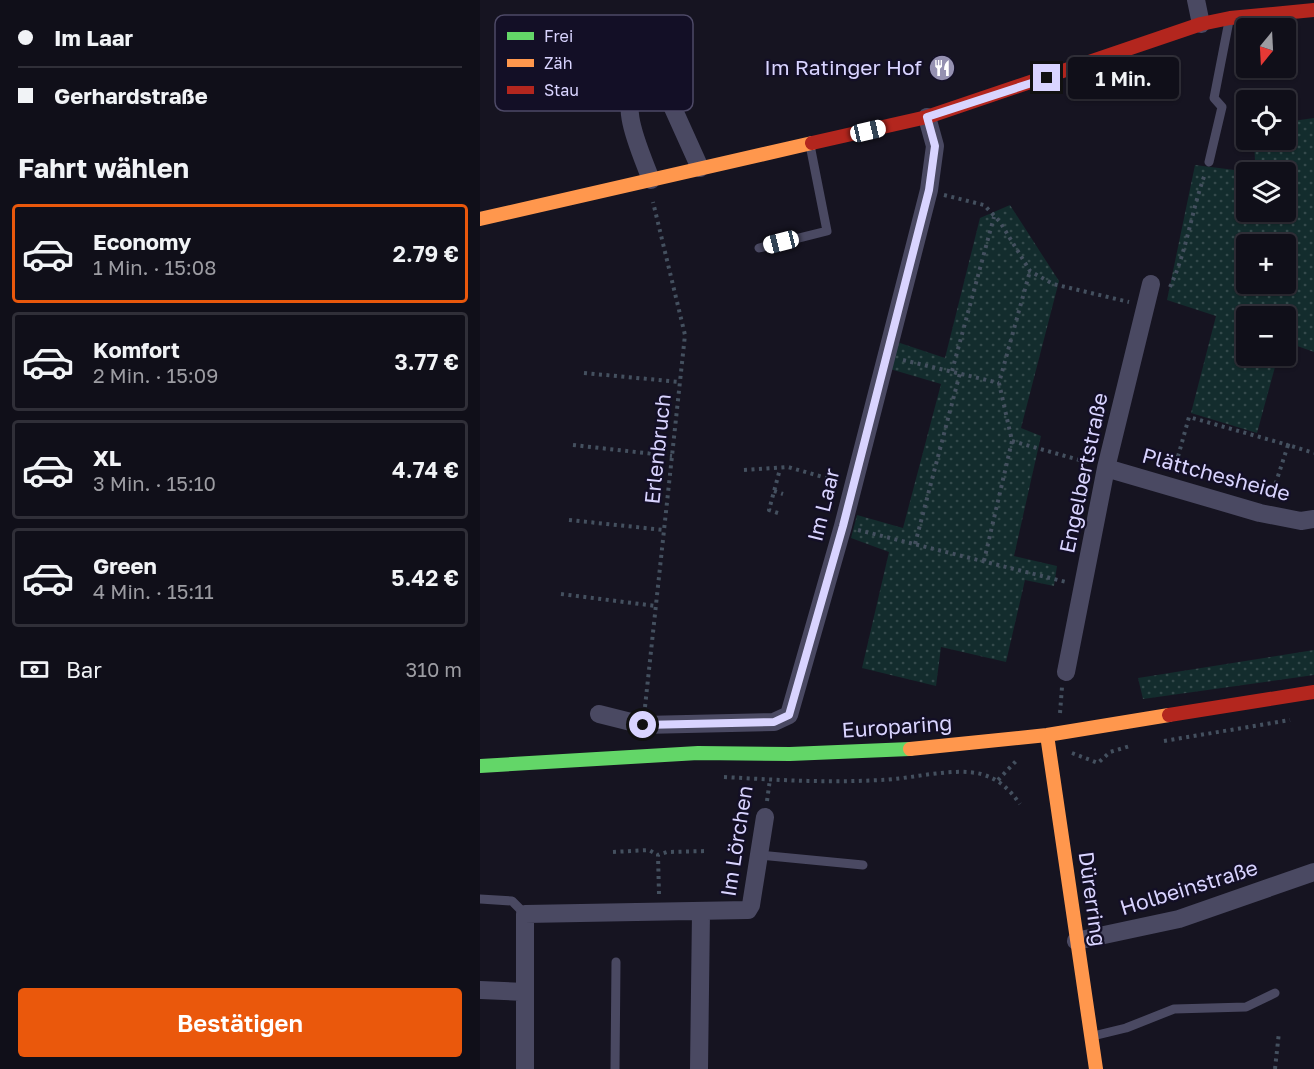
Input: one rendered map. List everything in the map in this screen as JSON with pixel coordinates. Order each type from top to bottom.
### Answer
[{"type":"main road","points":[[480,219],[927,117],[1201,24],[1230,18],[1314,10]]},
{"type":"main road","name":"Europaring","points":[[480,766],[698,753],[772,754],[915,749],[1047,735],[1314,692]]},
{"type":"main road","name":"Dürerring","points":[[1047,735],[1096,1069]]},
{"type":"street","points":[[1196,0],[1201,24]]},
{"type":"street","points":[[629,111],[650,180]]},
{"type":"street","points":[[674,111],[700,168]]},
{"type":"street","name":"Im Laar","points":[[598,714],[643,725],[774,722],[789,715],[843,526],[929,190],[935,146],[927,117]]},
{"type":"street","name":"Engelbertstraße","points":[[1065,672],[1106,468],[1151,284]]},
{"type":"street","name":"Plättchesheide","points":[[1106,468],[1266,514],[1301,521],[1314,519]]},
{"type":"street","name":"Im Lörchen","points":[[699,1069],[701,912],[750,909],[765,817]]},
{"type":"street","name":"Holbeinstraße","points":[[1076,941],[1179,919],[1314,872]]},
{"type":"street","points":[[525,1069],[525,914],[701,912]]},
{"type":"street","points":[[480,990],[525,992]]},
{"type":"lane","points":[[1209,162],[1222,107],[1214,98],[1230,18]]},
{"type":"lane","points":[[759,248],[826,231],[810,145]]},
{"type":"lane","points":[[759,855],[863,865]]},
{"type":"lane","points":[[480,898],[512,901],[525,914]]},
{"type":"lane","points":[[615,1069],[616,962]]},
{"type":"lane","points":[[1091,1037],[1126,1028],[1174,1009],[1246,1007],[1275,993]]},
{"type":"path","points":[[1151,284],[1169,289],[1182,261],[1197,195],[1209,162]]},
{"type":"path","name":"Erlenbruch","points":[[643,725],[685,335],[662,249],[650,180]]},
{"type":"path","points":[[929,190],[984,206],[994,216],[1030,271],[1053,284],[1145,305]]},
{"type":"path","points":[[952,372],[994,216]]},
{"type":"path","points":[[984,561],[1012,441],[999,383],[1030,271]]},
{"type":"path","points":[[887,356],[999,383]]},
{"type":"path","points":[[584,373],[680,382]]},
{"type":"path","points":[[915,544],[960,373]]},
{"type":"path","points":[[1170,486],[1189,417],[1314,453]]},
{"type":"path","points":[[1266,514],[1289,439]]},
{"type":"path","points":[[1012,441],[1106,468]]},
{"type":"path","points":[[573,446],[672,456]]},
{"type":"path","points":[[744,470],[760,467],[788,467],[852,485]]},
{"type":"path","points":[[778,513],[769,510],[780,468]]},
{"type":"path","points":[[774,491],[783,494]]},
{"type":"path","points":[[569,520],[664,530]]},
{"type":"path","points":[[843,526],[1083,586]]},
{"type":"path","points":[[561,594],[656,606]]},
{"type":"path","points":[[1062,732],[1059,700],[1065,672]]},
{"type":"path","points":[[1163,741],[1302,718]]},
{"type":"path","points":[[1098,763],[1110,752],[1140,744]]},
{"type":"path","name":"Im Lörchen","points":[[765,817],[772,754]]},
{"type":"path","points":[[770,780],[842,782],[969,772],[998,780],[1010,790],[1020,804]]},
{"type":"path","points":[[613,852],[649,850],[658,855],[667,852],[706,851]]},
{"type":"path","points":[[658,855],[659,913]]},
{"type":"path","points":[[1275,1069],[1279,1032]]},
{"type":"green space","points":[[1314,118],[1314,352],[1296,346],[1296,306],[1236,306],[1236,366],[1275,366],[1257,433],[1191,413],[1216,316],[1167,300],[1195,165],[1236,170],[1236,222],[1296,222],[1296,162],[1253,162],[1255,161],[1254,150],[1296,150],[1296,121]]},
{"type":"green space","points":[[1010,205],[1059,281],[1021,428],[1041,436],[1014,556],[1057,566],[1054,586],[1025,580],[1006,662],[941,647],[936,686],[862,668],[889,552],[851,538],[857,515],[903,528],[941,384],[890,369],[897,342],[945,358],[980,218]]},
{"type":"green space","points":[[1314,650],[1314,675],[1143,699],[1138,678]]},
{"type":"traffic: fast","points":[[480,766],[698,753],[790,754],[910,749]]},
{"type":"traffic: slow","points":[[480,219],[812,143]]},
{"type":"traffic: slow","points":[[910,749],[1047,735],[1169,715]]},
{"type":"traffic: slow","points":[[1047,735],[1096,1069]]},
{"type":"traffic: jam","points":[[812,143],[927,117],[1201,24],[1230,18],[1314,10]]},
{"type":"traffic: jam","points":[[1169,715],[1314,692]]},
{"type":"place","name":"Im Ratinger Hof","points":[[942,68]]},
{"type":"route","points":[[643,725],[774,722],[781,721],[789,715],[843,526],[929,190],[935,146],[927,117],[1047,78]]}]
